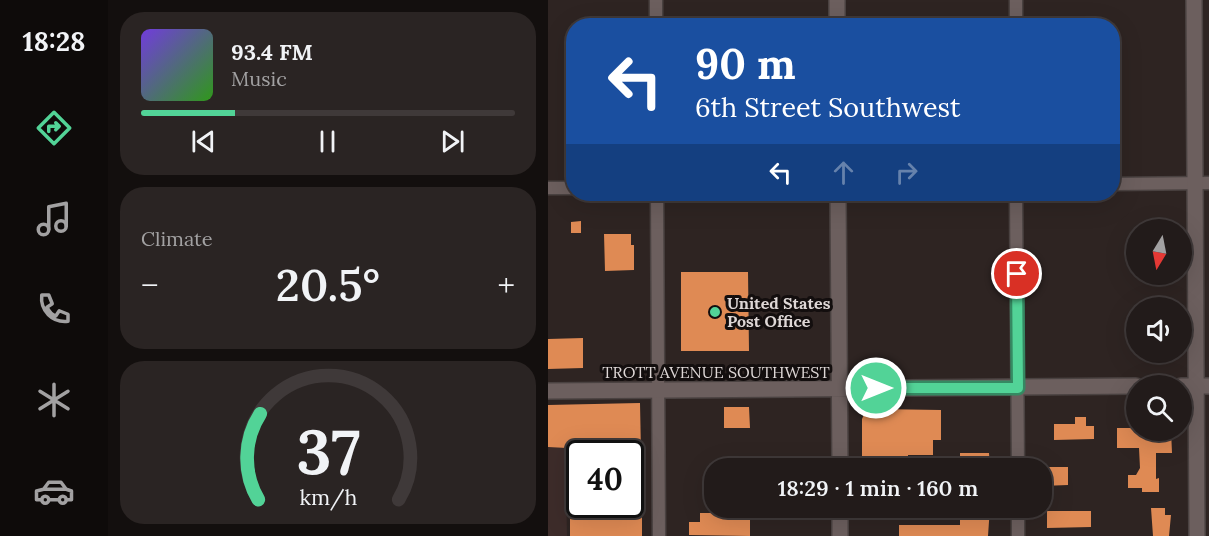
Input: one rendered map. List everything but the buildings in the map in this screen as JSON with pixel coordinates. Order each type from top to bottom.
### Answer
[{"type":"street","points":[[656,0],[656,18]]},
{"type":"street","points":[[837,0],[837,18]]},
{"type":"street","points":[[1016,0],[1016,18]]},
{"type":"street","points":[[1194,0],[1203,183],[1196,386],[1198,536]]},
{"type":"street","points":[[1120,184],[1203,183]]},
{"type":"street","points":[[548,188],[566,188]]},
{"type":"street","points":[[657,201],[659,536]]},
{"type":"street","points":[[838,201],[840,458]]},
{"type":"street","points":[[1016,201],[1018,458]]},
{"type":"street","name":"TROTT AVENUE SOUTHWEST","points":[[548,391],[1126,387]]},
{"type":"street","points":[[840,518],[840,536]]},
{"type":"street","points":[[1018,518],[1018,536]]},
{"type":"shaded area","points":[[640,403],[640,440],[566,440],[567,536],[548,536],[548,405]]},
{"type":"place","name":"United States Post Office","points":[[715,312]]},
{"type":"route","points":[[876,388],[1018,388],[1017,274]]}]
